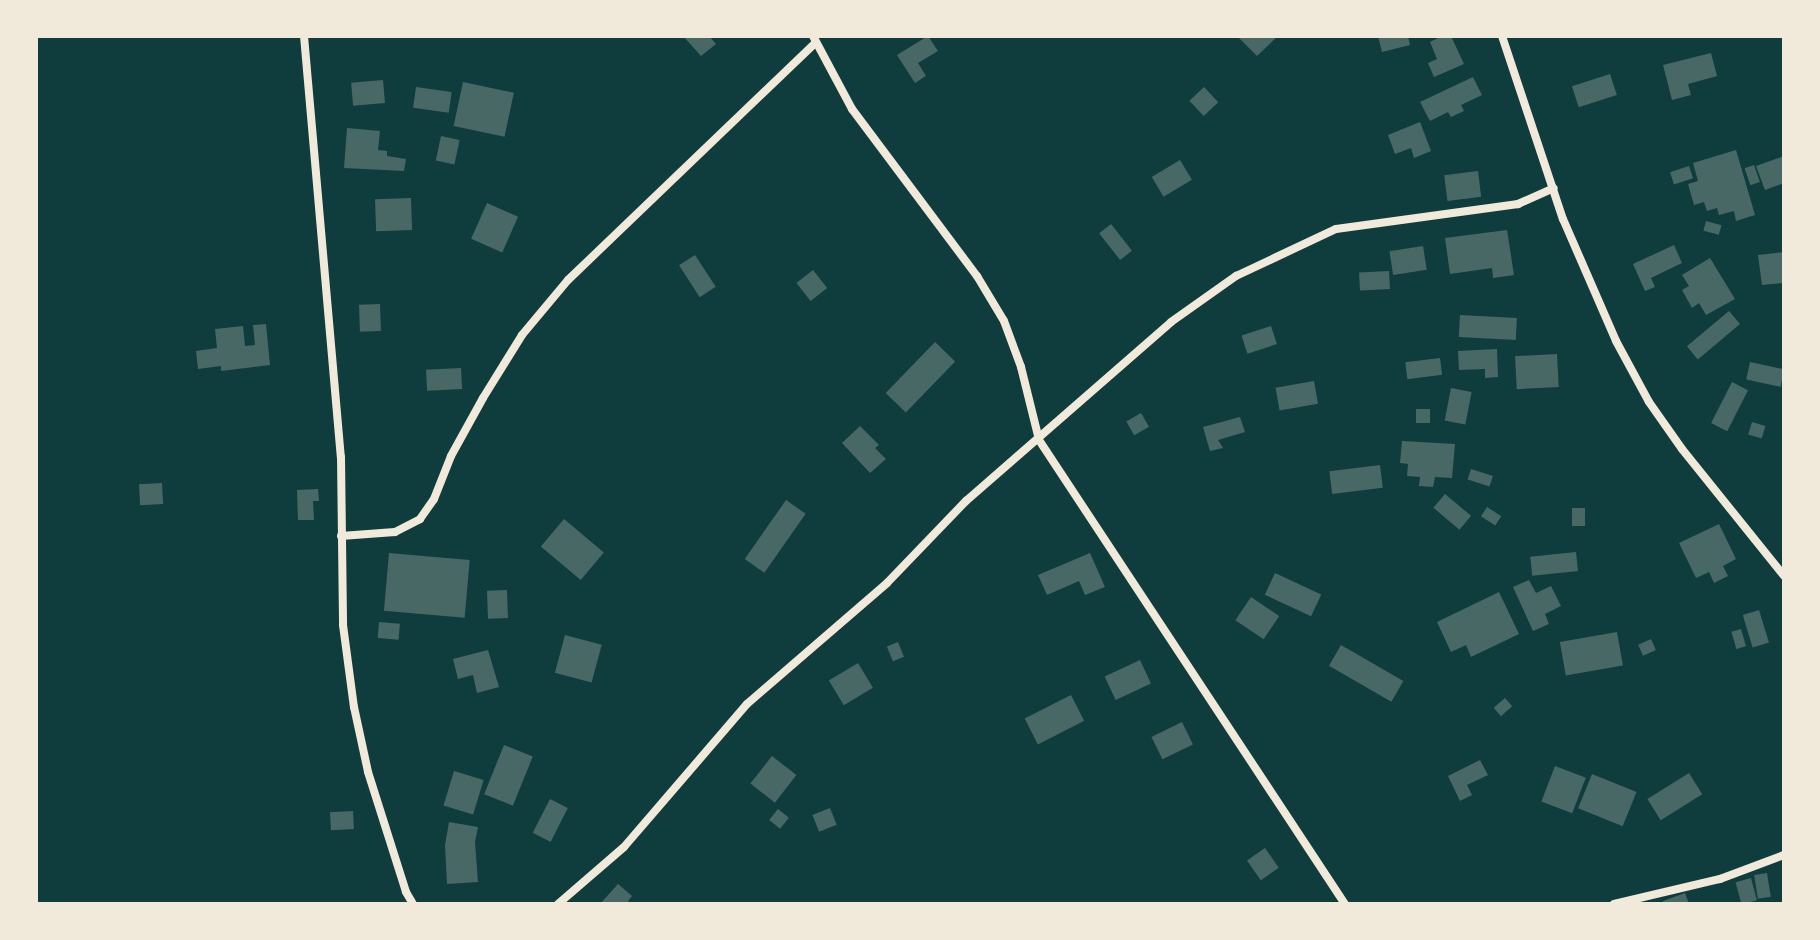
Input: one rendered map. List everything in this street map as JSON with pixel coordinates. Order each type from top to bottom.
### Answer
[{"type":"street","points":[[304,36],[341,457],[343,625],[354,707],[368,772],[406,892],[413,904]]},
{"type":"street","points":[[1502,36],[1580,262],[1649,402],[1784,576]]},
{"type":"street","points":[[341,536],[395,532],[420,519],[434,499],[451,456],[483,398],[522,335],[568,280],[814,39],[852,109],[977,276],[1004,321],[1021,367],[1039,440],[1345,904]]},
{"type":"street","points":[[558,904],[624,847],[747,704],[887,583],[966,501],[1171,322],[1236,276],[1336,229],[1518,204],[1554,188]]},
{"type":"street","points":[[1614,904],[1720,879],[1784,855]]},
{"type":"building","points":[[683,36],[709,36],[716,44],[701,56]]},
{"type":"building","points":[[928,36],[938,51],[918,63],[926,76],[915,83],[897,55]]},
{"type":"building","points":[[1237,36],[1278,36],[1257,56]]},
{"type":"building","points":[[1378,36],[1408,36],[1410,45],[1382,52]]},
{"type":"building","points":[[1442,36],[1451,36],[1464,64],[1434,77],[1428,63],[1437,59],[1430,42]]},
{"type":"building","points":[[1711,53],[1717,76],[1688,84],[1691,95],[1672,100],[1663,65]]},
{"type":"building","points":[[1610,74],[1617,95],[1579,107],[1572,86]]},
{"type":"building","points":[[1473,77],[1482,95],[1461,105],[1464,111],[1451,117],[1448,112],[1430,121],[1420,102]]},
{"type":"building","points":[[383,80],[385,103],[353,106],[351,83]]},
{"type":"building","points":[[463,82],[514,93],[505,137],[454,126]]},
{"type":"building","points":[[416,87],[452,92],[449,113],[413,108]]},
{"type":"building","points":[[1204,87],[1218,102],[1204,116],[1189,101]]},
{"type":"building","points":[[1420,122],[1431,151],[1414,158],[1411,148],[1395,154],[1388,135]]},
{"type":"building","points":[[347,128],[380,131],[378,150],[387,151],[387,156],[406,159],[404,171],[344,168]]},
{"type":"building","points":[[441,136],[460,140],[454,164],[436,160]]},
{"type":"building","points":[[1736,150],[1755,215],[1736,221],[1734,211],[1719,215],[1717,208],[1707,211],[1704,202],[1694,205],[1688,184],[1698,181],[1693,163]]},
{"type":"building","points":[[1784,156],[1784,183],[1765,190],[1756,166]]},
{"type":"building","points":[[1180,160],[1192,180],[1164,197],[1152,177]]},
{"type":"building","points":[[1754,165],[1760,182],[1750,185],[1745,168]]},
{"type":"building","points":[[1689,166],[1693,178],[1674,185],[1670,172]]},
{"type":"building","points":[[1478,171],[1481,197],[1447,201],[1444,175]]},
{"type":"building","points":[[411,198],[412,230],[376,231],[375,199]]},
{"type":"building","points":[[487,203],[518,217],[502,252],[471,239]]},
{"type":"building","points":[[1706,221],[1721,225],[1719,235],[1703,231]]},
{"type":"building","points":[[1111,224],[1132,251],[1120,260],[1099,233]]},
{"type":"building","points":[[1507,230],[1514,275],[1493,278],[1492,268],[1450,274],[1445,238]]},
{"type":"building","points":[[1674,245],[1682,263],[1651,278],[1655,287],[1645,291],[1633,264]]},
{"type":"building","points":[[1423,246],[1427,270],[1393,275],[1389,251]]},
{"type":"building","points":[[1784,252],[1784,283],[1762,285],[1758,255]]},
{"type":"building","points":[[695,255],[716,287],[700,297],[679,265]]},
{"type":"building","points":[[1710,258],[1735,299],[1706,315],[1699,303],[1692,308],[1682,290],[1689,286],[1682,275]]},
{"type":"building","points":[[813,270],[827,288],[811,301],[796,283]]},
{"type":"building","points":[[1389,271],[1390,289],[1360,291],[1359,273]]},
{"type":"building","points":[[380,304],[381,331],[360,332],[359,305]]},
{"type":"building","points":[[1729,311],[1740,324],[1698,359],[1687,346]]},
{"type":"building","points":[[1460,315],[1517,318],[1516,340],[1459,337]]},
{"type":"building","points":[[266,324],[270,365],[221,371],[221,366],[198,369],[196,351],[217,348],[215,329],[243,326],[245,346],[255,345],[253,325]]},
{"type":"building","points":[[1271,326],[1277,344],[1247,354],[1242,336]]},
{"type":"building","points":[[935,342],[955,361],[906,413],[886,393]]},
{"type":"building","points":[[1497,349],[1498,377],[1485,378],[1485,369],[1459,370],[1458,351]]},
{"type":"building","points":[[1557,354],[1559,387],[1517,389],[1515,356]]},
{"type":"building","points":[[1440,358],[1442,375],[1407,379],[1405,362]]},
{"type":"building","points":[[1750,362],[1784,369],[1780,387],[1746,380]]},
{"type":"building","points":[[461,368],[462,389],[427,391],[426,370]]},
{"type":"building","points":[[1314,381],[1318,404],[1280,410],[1276,388]]},
{"type":"building","points":[[1732,382],[1748,390],[1727,431],[1711,423]]},
{"type":"building","points":[[1451,388],[1472,392],[1465,424],[1445,420]]},
{"type":"building","points":[[1416,409],[1430,409],[1430,423],[1416,423]]},
{"type":"building","points":[[1141,413],[1149,427],[1134,435],[1126,422]]},
{"type":"building","points":[[1240,417],[1245,432],[1218,440],[1223,448],[1210,451],[1203,427]]},
{"type":"building","points":[[1752,422],[1765,426],[1762,439],[1748,434]]},
{"type":"building","points":[[860,426],[879,445],[875,448],[886,459],[870,473],[842,443]]},
{"type":"building","points":[[1402,441],[1455,444],[1452,478],[1435,477],[1433,487],[1419,486],[1420,477],[1407,476],[1408,464],[1400,463]]},
{"type":"building","points":[[1380,465],[1383,488],[1332,494],[1329,471]]},
{"type":"building","points":[[1471,469],[1493,476],[1489,487],[1468,479]]},
{"type":"building","points":[[162,483],[163,504],[140,505],[139,484]]},
{"type":"building","points":[[318,489],[319,501],[313,501],[314,520],[298,520],[297,490]]},
{"type":"building","points":[[1445,494],[1471,516],[1459,530],[1433,508]]},
{"type":"building","points":[[786,500],[806,514],[764,573],[745,559]]},
{"type":"building","points":[[1487,507],[1501,516],[1495,525],[1481,516]]},
{"type":"building","points":[[1572,508],[1585,508],[1585,526],[1572,526]]},
{"type":"building","points":[[564,519],[604,552],[581,580],[541,547]]},
{"type":"building","points":[[1719,524],[1736,559],[1723,566],[1728,576],[1714,583],[1709,572],[1696,578],[1679,543]]},
{"type":"building","points":[[1576,552],[1578,571],[1532,576],[1530,557]]},
{"type":"building","points":[[389,553],[470,560],[465,618],[384,611]]},
{"type":"building","points":[[1090,553],[1105,587],[1085,595],[1079,581],[1047,595],[1038,575]]},
{"type":"building","points":[[1275,573],[1321,595],[1311,616],[1265,595]]},
{"type":"building","points":[[1529,580],[1536,593],[1551,586],[1561,606],[1545,614],[1549,624],[1533,631],[1513,587]]},
{"type":"building","points":[[507,590],[508,618],[488,619],[487,591]]},
{"type":"building","points":[[1499,592],[1519,634],[1471,657],[1466,645],[1451,652],[1437,622]]},
{"type":"building","points":[[1251,597],[1279,616],[1264,639],[1235,620]]},
{"type":"building","points":[[1759,610],[1769,643],[1753,647],[1743,615]]},
{"type":"building","points":[[379,622],[400,624],[399,640],[378,638]]},
{"type":"building","points":[[1741,629],[1746,646],[1736,649],[1731,632]]},
{"type":"building","points":[[1617,632],[1623,665],[1566,676],[1560,642]]},
{"type":"building","points":[[565,635],[602,645],[592,683],[555,673]]},
{"type":"building","points":[[1651,639],[1656,650],[1643,656],[1638,645]]},
{"type":"building","points":[[898,642],[904,657],[893,661],[887,646]]},
{"type":"building","points":[[1341,645],[1403,681],[1391,702],[1329,666]]},
{"type":"building","points":[[488,650],[499,687],[477,693],[473,675],[458,679],[453,659]]},
{"type":"building","points":[[1140,660],[1151,684],[1116,700],[1105,676]]},
{"type":"building","points":[[858,663],[873,688],[844,705],[829,681]]},
{"type":"building","points":[[1071,695],[1084,721],[1038,744],[1025,719]]},
{"type":"building","points":[[1505,698],[1512,706],[1501,716],[1494,708]]},
{"type":"building","points":[[1182,722],[1193,744],[1162,759],[1151,737]]},
{"type":"building","points":[[504,745],[533,757],[513,806],[484,794]]},
{"type":"building","points":[[772,756],[796,775],[775,803],[750,784]]},
{"type":"building","points":[[1480,760],[1488,775],[1467,785],[1472,795],[1460,801],[1448,776]]},
{"type":"building","points":[[1555,766],[1586,778],[1572,813],[1541,801]]},
{"type":"building","points":[[454,771],[484,780],[473,814],[443,805]]},
{"type":"building","points":[[1689,773],[1702,794],[1661,820],[1647,799]]},
{"type":"building","points":[[1592,774],[1637,792],[1623,826],[1578,808]]},
{"type":"building","points":[[550,799],[568,808],[551,842],[533,833]]},
{"type":"building","points":[[830,808],[837,825],[819,832],[812,815]]},
{"type":"building","points":[[778,809],[789,818],[780,829],[769,820]]},
{"type":"building","points":[[353,811],[354,829],[331,830],[330,812]]},
{"type":"building","points":[[449,822],[478,827],[475,842],[478,882],[447,884],[445,845]]},
{"type":"building","points":[[1265,848],[1279,868],[1261,880],[1247,861]]},
{"type":"building","points":[[1767,873],[1771,897],[1758,899],[1754,875]]},
{"type":"building","points":[[1751,878],[1757,900],[1741,904],[1736,882]]},
{"type":"building","points":[[618,884],[632,896],[628,901],[631,904],[600,904]]},
{"type":"building","points":[[1685,893],[1689,904],[1664,904],[1663,901]]}]
